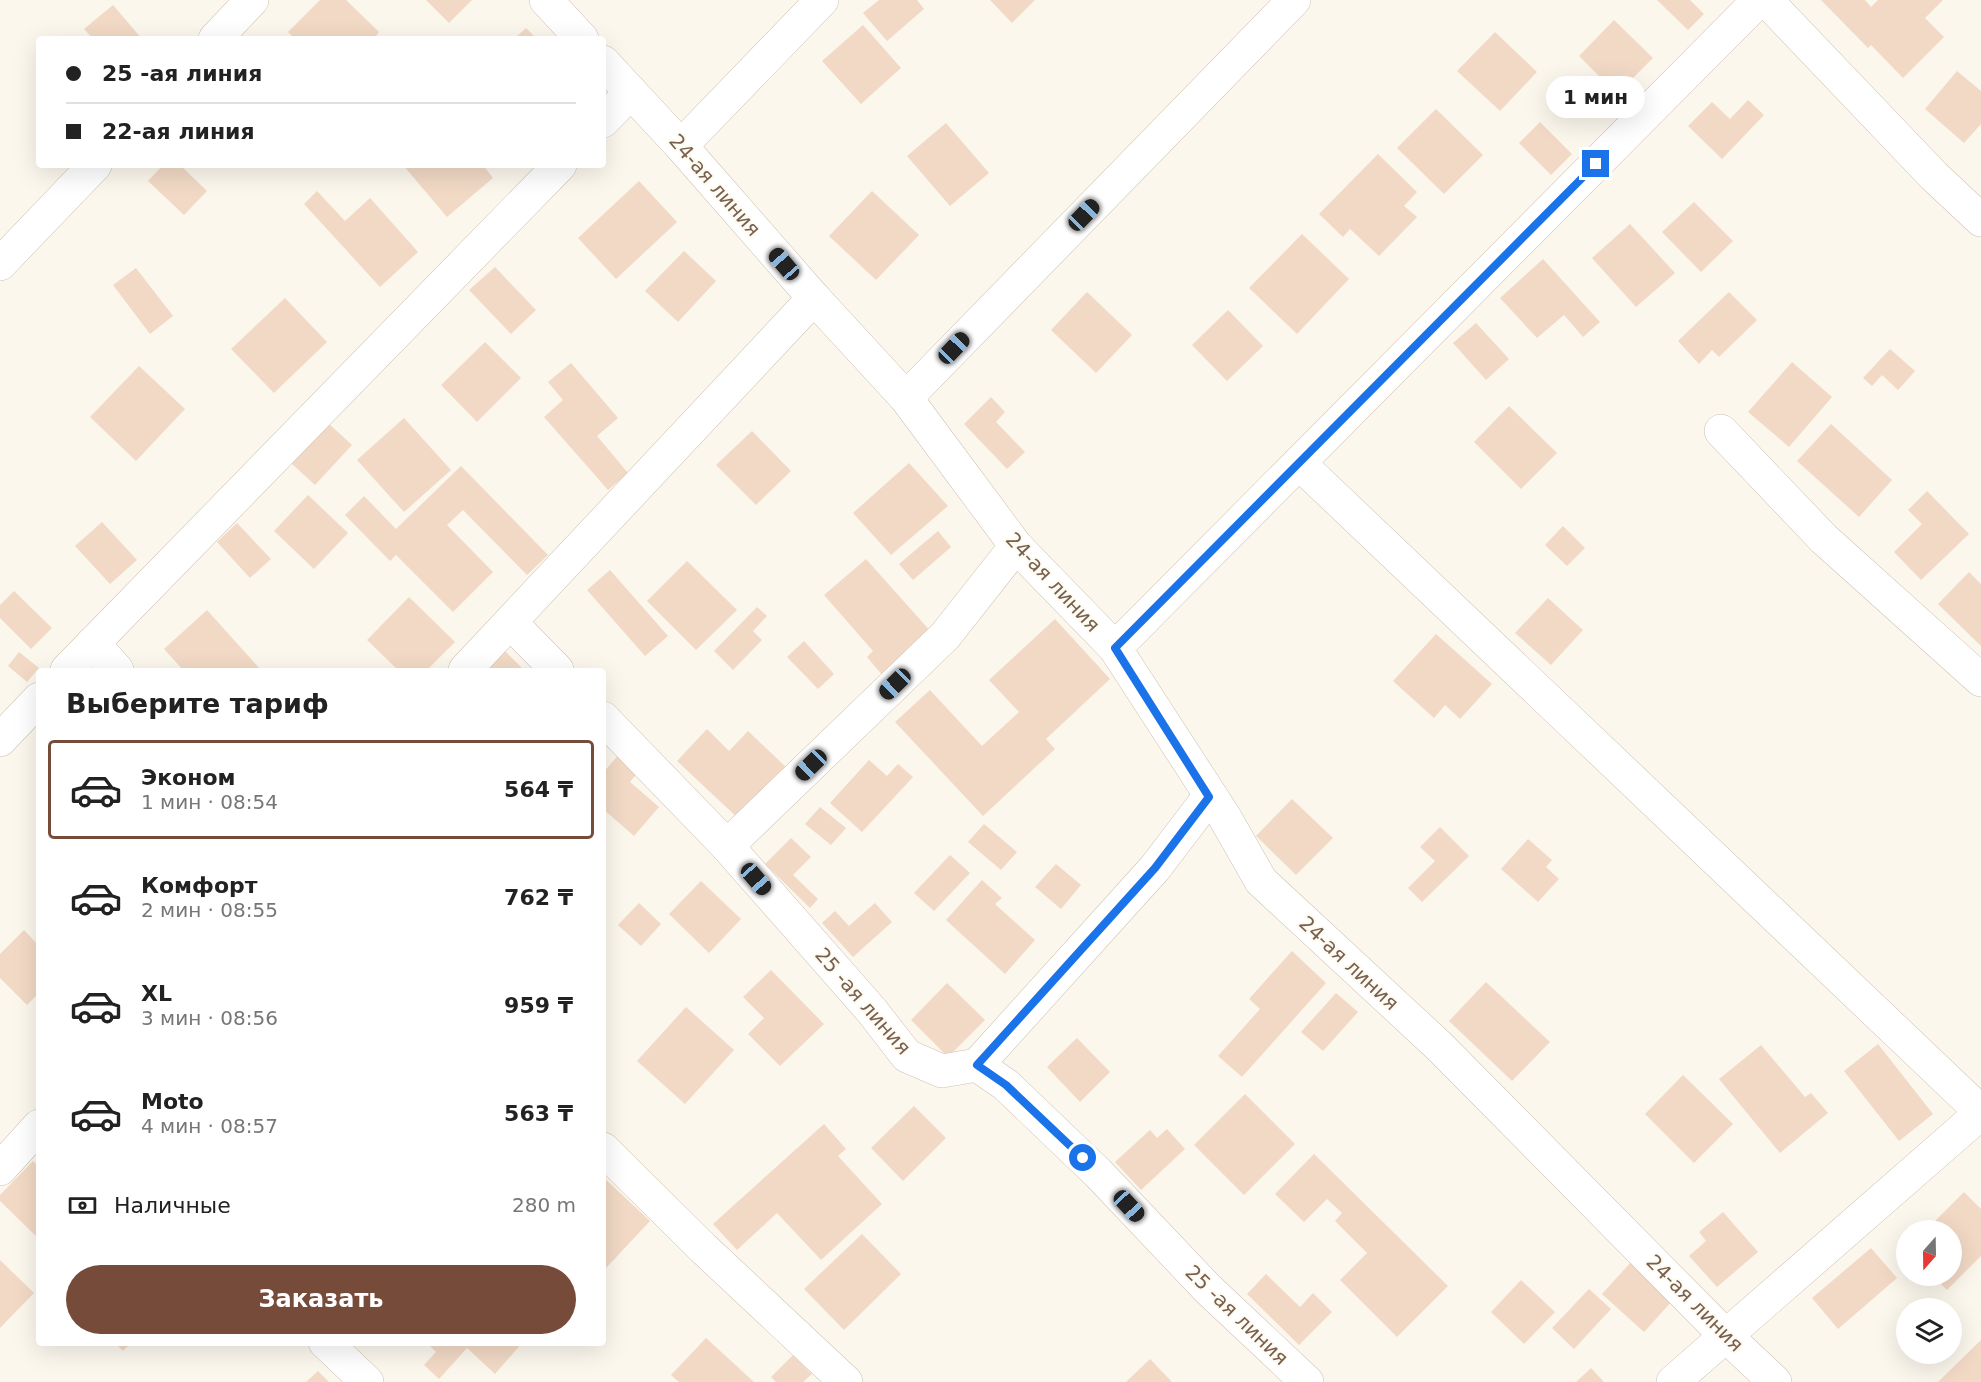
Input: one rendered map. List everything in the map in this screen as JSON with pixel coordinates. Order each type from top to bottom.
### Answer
[{"type":"street","points":[[218,36],[252,0]]},
{"type":"street","points":[[546,0],[579,36]]},
{"type":"street","points":[[681,146],[822,0]]},
{"type":"street","points":[[906,398],[1294,0]]},
{"type":"street","points":[[1115,648],[1759,0]]},
{"type":"street","points":[[1766,0],[1934,176],[1981,220]]},
{"type":"street","name":"24-ая линия","points":[[606,65],[906,398],[1016,546],[1115,648],[1209,797],[1224,816],[1261,881],[1439,1046],[1725,1335],[1775,1382]]},
{"type":"street","points":[[606,118],[631,92]]},
{"type":"street","points":[[0,264],[91,168]]},
{"type":"street","points":[[68,668],[557,168]]},
{"type":"street","points":[[467,668],[814,298]]},
{"type":"street","points":[[1721,431],[1824,538],[1981,680]]},
{"type":"street","points":[[1299,463],[1981,1112],[1672,1382]]},
{"type":"street","points":[[727,846],[945,636],[1016,546]]},
{"type":"street","points":[[511,623],[555,668]]},
{"type":"street","points":[[93,643],[115,668]]},
{"type":"street","points":[[0,740],[36,702]]},
{"type":"street","name":"25 -ая линия","points":[[606,721],[727,846],[872,1011],[907,1056],[942,1071],[977,1065],[1006,1085],[1098,1173],[1208,1288],[1307,1382]]},
{"type":"street","points":[[977,1065],[1155,868],[1209,797]]},
{"type":"street","points":[[0,1169],[36,1129]]},
{"type":"street","points":[[606,1152],[703,1248],[846,1382]]},
{"type":"street","points":[[329,1346],[367,1382]]},
{"type":"building","points":[[320,0],[346,0],[379,32],[376,36],[292,36],[288,32]]},
{"type":"building","points":[[426,0],[472,0],[449,23]]},
{"type":"building","points":[[879,0],[917,0],[924,9],[887,41],[863,13]]},
{"type":"building","points":[[990,0],[1035,0],[1012,23]]},
{"type":"building","points":[[1657,0],[1690,0],[1704,14],[1688,30]]},
{"type":"building","points":[[1821,0],[1865,0],[1871,7],[1878,0],[1943,0],[1925,18],[1944,37],[1903,78],[1871,45],[1868,48]]},
{"type":"building","points":[[113,5],[139,36],[90,36],[84,29]]},
{"type":"building","points":[[1614,20],[1653,58],[1617,94],[1579,56]]},
{"type":"building","points":[[863,25],[901,68],[861,104],[822,61]]},
{"type":"building","points":[[526,28],[534,36],[517,36]]},
{"type":"building","points":[[1495,32],[1537,72],[1500,111],[1457,71]]},
{"type":"building","points":[[1957,71],[1981,91],[1981,124],[1964,143],[1925,109]]},
{"type":"building","points":[[1748,100],[1764,115],[1722,159],[1688,126],[1712,102],[1730,119]]},
{"type":"building","points":[[1436,109],[1483,155],[1444,194],[1397,148]]},
{"type":"building","points":[[1540,122],[1572,154],[1551,175],[1519,143]]},
{"type":"building","points":[[946,123],[989,173],[950,206],[907,156]]},
{"type":"building","points":[[1378,154],[1417,192],[1404,206],[1417,217],[1379,256],[1350,229],[1343,237],[1319,214]]},
{"type":"building","points":[[160,168],[183,168],[207,191],[184,215],[148,181]]},
{"type":"building","points":[[406,168],[485,168],[493,178],[447,217]]},
{"type":"building","points":[[639,181],[677,222],[616,279],[578,238]]},
{"type":"building","points":[[317,191],[345,221],[370,198],[418,252],[380,287],[304,204]]},
{"type":"building","points":[[872,191],[919,235],[876,280],[829,236]]},
{"type":"building","points":[[1694,202],[1733,241],[1701,272],[1662,232]]},
{"type":"building","points":[[1630,224],[1675,273],[1636,307],[1592,258]]},
{"type":"building","points":[[1302,234],[1349,279],[1297,334],[1249,288]]},
{"type":"building","points":[[684,251],[716,281],[678,322],[645,291]]},
{"type":"building","points":[[1543,259],[1600,322],[1583,337],[1564,315],[1537,338],[1500,298]]},
{"type":"building","points":[[495,267],[536,310],[511,334],[469,290]]},
{"type":"building","points":[[136,268],[173,316],[150,334],[113,285]]},
{"type":"building","points":[[1087,292],[1132,335],[1096,373],[1051,330]]},
{"type":"building","points":[[1729,292],[1757,320],[1719,357],[1712,350],[1699,364],[1678,341]]},
{"type":"building","points":[[285,298],[327,342],[274,393],[231,349]]},
{"type":"building","points":[[1228,310],[1263,346],[1227,381],[1192,345]]},
{"type":"building","points":[[1476,323],[1509,359],[1486,380],[1453,343]]},
{"type":"building","points":[[485,342],[521,378],[477,422],[441,385]]},
{"type":"building","points":[[1890,349],[1915,371],[1898,390],[1882,375],[1872,386],[1863,378]]},
{"type":"building","points":[[1792,362],[1832,397],[1789,447],[1748,412]]},
{"type":"building","points":[[571,363],[618,418],[597,436],[628,473],[608,490],[544,417],[563,400],[548,382]]},
{"type":"building","points":[[139,366],[185,409],[136,461],[90,417]]},
{"type":"building","points":[[991,397],[1005,412],[996,422],[1025,452],[1007,469],[964,424]]},
{"type":"building","points":[[1509,406],[1557,453],[1521,489],[1474,442]]},
{"type":"building","points":[[404,418],[451,470],[404,512],[357,460]]},
{"type":"building","points":[[328,423],[352,445],[315,485],[291,463]]},
{"type":"building","points":[[1831,424],[1892,480],[1859,517],[1797,461]]},
{"type":"building","points":[[752,431],[791,471],[756,505],[716,465]]},
{"type":"building","points":[[909,463],[948,506],[891,555],[853,513]]},
{"type":"building","points":[[461,466],[548,555],[527,575],[463,510],[447,525],[493,572],[453,612],[396,555],[390,561],[345,515],[364,496],[396,529]]},
{"type":"building","points":[[1927,491],[1969,534],[1921,580],[1894,552],[1922,524],[1908,510]]},
{"type":"building","points":[[308,495],[348,533],[314,569],[274,531]]},
{"type":"building","points":[[102,522],[137,560],[110,584],[75,546]]},
{"type":"building","points":[[237,523],[271,559],[250,578],[217,542]]},
{"type":"building","points":[[1563,526],[1585,548],[1567,566],[1545,545]]},
{"type":"building","points":[[938,531],[951,547],[913,580],[899,564]]},
{"type":"building","points":[[866,559],[932,633],[883,676],[867,657],[873,651],[824,595]]},
{"type":"building","points":[[687,561],[737,610],[696,650],[647,601]]},
{"type":"building","points":[[610,570],[668,636],[645,656],[587,590]]},
{"type":"building","points":[[1969,572],[1981,584],[1981,646],[1938,604]]},
{"type":"building","points":[[14,591],[52,628],[31,649],[0,618],[0,605]]},
{"type":"building","points":[[409,597],[455,642],[429,668],[396,668],[367,640]]},
{"type":"building","points":[[1548,598],[1583,630],[1551,665],[1515,633]]},
{"type":"building","points":[[757,607],[767,616],[753,631],[762,640],[733,670],[714,651]]},
{"type":"building","points":[[207,610],[259,668],[181,668],[164,649]]},
{"type":"building","points":[[1055,619],[1110,679],[1046,739],[1055,749],[983,816],[895,722],[930,690],[982,746],[1019,712],[989,680]]},
{"type":"building","points":[[1436,634],[1492,684],[1460,719],[1445,705],[1434,718],[1393,681]]},
{"type":"building","points":[[804,641],[834,674],[818,689],[787,657]]},
{"type":"building","points":[[504,650],[522,668],[486,668]]},
{"type":"building","points":[[19,652],[39,668],[36,668],[36,672],[27,682],[8,666]]},
{"type":"building","points":[[707,729],[729,751],[748,731],[787,768],[742,822],[677,761]]},
{"type":"building","points":[[619,754],[639,771],[630,782],[659,807],[634,836],[606,812],[606,769]]},
{"type":"building","points":[[869,760],[887,776],[898,764],[913,777],[862,832],[830,803]]},
{"type":"building","points":[[1292,799],[1333,838],[1296,875],[1256,836]]},
{"type":"building","points":[[820,807],[846,828],[831,845],[805,824]]},
{"type":"building","points":[[984,824],[1017,852],[1001,870],[968,842]]},
{"type":"building","points":[[1440,827],[1469,856],[1422,902],[1408,888],[1435,861],[1420,847]]},
{"type":"building","points":[[791,838],[811,857],[793,875],[818,899],[810,908],[765,864]]},
{"type":"building","points":[[1528,839],[1552,860],[1546,867],[1559,879],[1538,902],[1501,869]]},
{"type":"building","points":[[950,855],[970,873],[934,911],[914,893]]},
{"type":"building","points":[[1056,864],[1081,885],[1061,909],[1035,887]]},
{"type":"building","points":[[982,880],[1002,898],[995,904],[1035,940],[1005,974],[946,920]]},
{"type":"building","points":[[701,881],[741,919],[709,953],[669,914]]},
{"type":"building","points":[[639,903],[661,924],[641,946],[618,925]]},
{"type":"building","points":[[875,903],[892,922],[853,957],[822,923],[835,911],[849,926]]},
{"type":"building","points":[[24,930],[36,943],[36,996],[27,1005],[0,978],[0,954]]},
{"type":"building","points":[[1292,951],[1326,983],[1242,1077],[1218,1056],[1260,1009],[1249,999]]},
{"type":"building","points":[[771,970],[824,1024],[780,1066],[748,1034],[764,1018],[743,997]]},
{"type":"building","points":[[1486,982],[1550,1042],[1512,1081],[1449,1021]]},
{"type":"building","points":[[947,983],[985,1020],[948,1057],[911,1020]]},
{"type":"building","points":[[1336,993],[1358,1012],[1323,1051],[1301,1032]]},
{"type":"building","points":[[686,1007],[734,1050],[685,1104],[637,1061]]},
{"type":"building","points":[[1077,1038],[1110,1072],[1080,1102],[1047,1067]]},
{"type":"building","points":[[1878,1044],[1933,1114],[1899,1141],[1844,1071]]},
{"type":"building","points":[[1761,1045],[1805,1097],[1811,1093],[1828,1113],[1780,1153],[1719,1079]]},
{"type":"building","points":[[1683,1075],[1733,1124],[1694,1163],[1645,1114]]},
{"type":"building","points":[[1245,1094],[1295,1144],[1244,1195],[1194,1145]]},
{"type":"building","points":[[914,1106],[946,1138],[903,1181],[871,1148]]},
{"type":"building","points":[[824,1124],[846,1149],[838,1156],[882,1204],[821,1260],[777,1213],[737,1250],[713,1224]]},
{"type":"building","points":[[1167,1129],[1185,1149],[1141,1190],[1115,1162],[1150,1130],[1157,1138]]},
{"type":"building","points":[[1314,1154],[1448,1286],[1397,1337],[1340,1280],[1367,1253],[1335,1221],[1342,1213],[1327,1199],[1304,1222],[1275,1194]]},
{"type":"building","points":[[33,1161],[36,1164],[36,1236],[0,1201],[0,1195]]},
{"type":"building","points":[[606,1180],[650,1221],[606,1268]]},
{"type":"building","points":[[1964,1192],[1981,1209],[1981,1256],[1962,1275],[1962,1220],[1936,1220]]},
{"type":"building","points":[[1723,1212],[1758,1252],[1717,1287],[1689,1256],[1706,1241],[1699,1232]]},
{"type":"building","points":[[862,1234],[901,1274],[844,1330],[804,1289]]},
{"type":"building","points":[[1871,1248],[1896,1277],[1838,1329],[1812,1298]]},
{"type":"building","points":[[0,1260],[34,1293],[0,1328]]},
{"type":"building","points":[[1631,1262],[1673,1300],[1644,1332],[1602,1294]]},
{"type":"building","points":[[1266,1274],[1300,1307],[1313,1293],[1332,1312],[1299,1345],[1247,1294]]},
{"type":"building","points":[[1521,1280],[1555,1312],[1524,1344],[1491,1312]]},
{"type":"building","points":[[1589,1289],[1611,1309],[1574,1349],[1552,1328]]},
{"type":"building","points":[[706,1338],[754,1382],[679,1382],[671,1375]]},
{"type":"building","points":[[1981,1340],[1981,1382],[1938,1382],[1956,1364],[1962,1364],[1962,1359]]},
{"type":"building","points":[[118,1346],[128,1346],[123,1351]]},
{"type":"building","points":[[430,1346],[520,1346],[495,1374],[467,1348],[439,1379],[424,1365],[436,1352]]},
{"type":"building","points":[[793,1355],[812,1374],[803,1382],[776,1382],[771,1377]]},
{"type":"building","points":[[1150,1359],[1172,1382],[1126,1382]]},
{"type":"building","points":[[1591,1368],[1604,1382],[1576,1382]]},
{"type":"building","points":[[318,1371],[329,1382],[306,1382]]},
{"type":"route","points":[[1083,1158],[1006,1085],[977,1065],[1155,868],[1209,797],[1115,648],[1596,164]]}]
